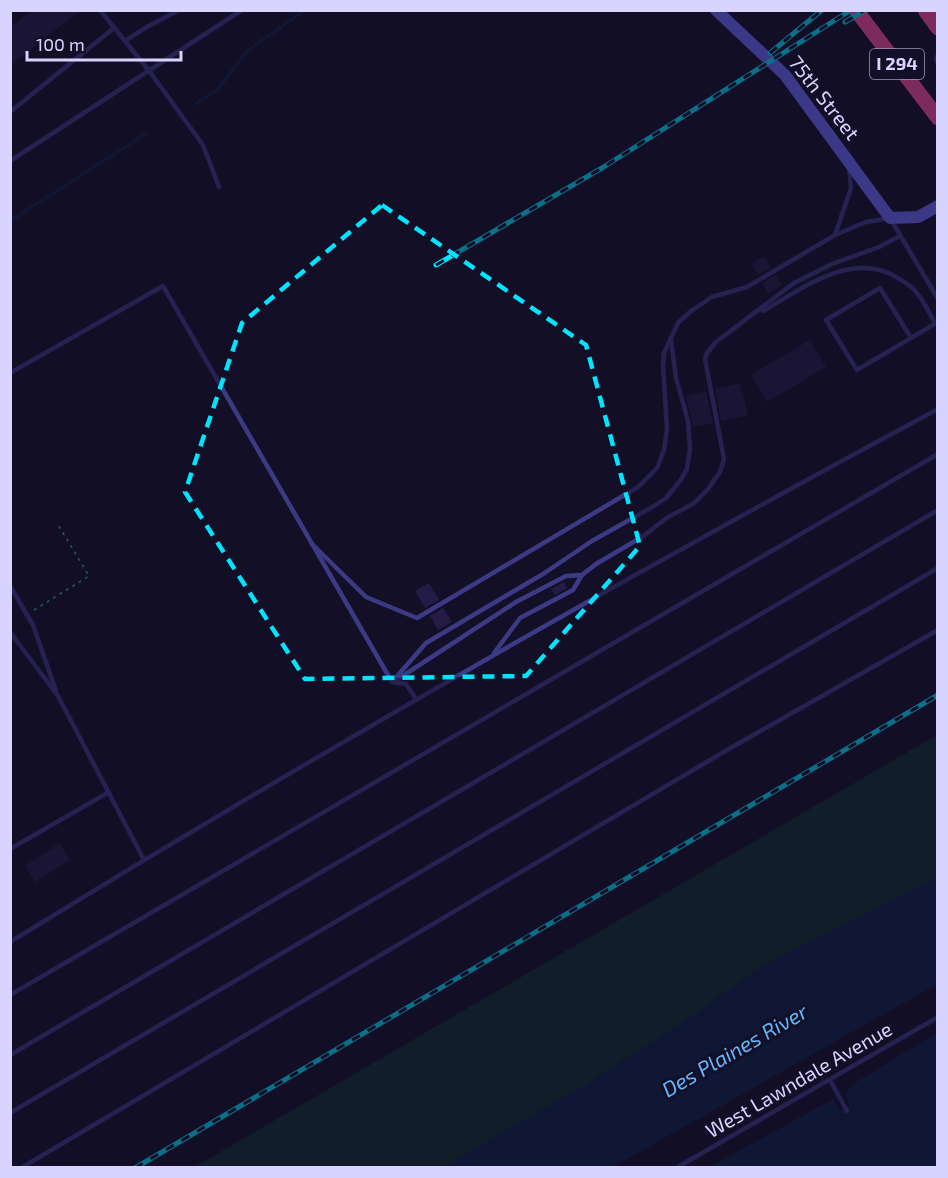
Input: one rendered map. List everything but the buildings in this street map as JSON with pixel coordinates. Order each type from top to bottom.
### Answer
[{"type":"highway","name":"I 294","points":[[856,10],[938,118]]},
{"type":"highway","name":"I 294","points":[[925,10],[938,28]]},
{"type":"street","name":"75th Street","points":[[716,10],[785,75],[890,218]]},
{"type":"street","points":[[890,218],[918,217],[938,206]]},
{"type":"lane","points":[[100,10],[150,72],[203,145],[219,187]]},
{"type":"lane","points":[[125,41],[179,10]]},
{"type":"lane","points":[[10,161],[242,10]]},
{"type":"lane","points":[[10,112],[114,28]]},
{"type":"lane","points":[[938,54],[936,59],[938,65]]},
{"type":"lane","points":[[835,235],[851,188],[848,162]]},
{"type":"lane","points":[[312,544],[366,597],[417,618],[638,487],[657,468],[664,450],[668,428],[664,353],[678,323],[712,297],[747,287],[835,235],[866,222],[890,218],[938,299]]},
{"type":"lane","points":[[491,656],[520,618],[573,590],[582,576],[596,564],[642,537],[668,517],[693,504],[708,489],[720,472],[724,459],[705,359],[716,342],[751,318],[794,283],[832,264],[879,247],[900,236]]},
{"type":"lane","points":[[751,318],[829,274],[849,269],[870,269],[892,274],[910,286],[916,291],[936,323],[911,338],[857,370],[826,320],[880,288],[911,338]]},
{"type":"lane","points":[[10,373],[163,286],[392,682]]},
{"type":"lane","points":[[392,682],[426,643],[543,574],[592,541],[654,506],[666,498],[680,481],[687,469],[690,448],[688,421],[676,378],[671,336]]},
{"type":"lane","points":[[10,942],[416,699],[731,520],[938,409]]},
{"type":"lane","points":[[10,995],[938,454]]},
{"type":"lane","points":[[10,1055],[938,510]]},
{"type":"lane","points":[[10,1113],[938,568]]},
{"type":"lane","points":[[392,682],[516,603],[567,576],[582,576]]},
{"type":"lane","points":[[10,586],[29,618],[58,696],[144,860]]},
{"type":"lane","points":[[21,1167],[727,750],[938,630]]},
{"type":"lane","points":[[10,632],[58,696]]},
{"type":"lane","points":[[392,682],[406,684],[416,699]]},
{"type":"lane","points":[[10,849],[109,792]]},
{"type":"lane","name":"West Lawndale Avenue","points":[[676,1167],[938,1017]]},
{"type":"lane","points":[[830,1080],[848,1111]]},
{"type":"path","points":[[29,618],[36,607],[89,576],[57,523]]},
{"type":"highlighted area","points":[[382,205],[586,345],[640,546],[526,676],[305,679],[185,492],[242,323]]},
{"type":"green space","points":[[937,735],[937,878],[759,968],[695,1014],[585,1086],[445,1167],[193,1168]]},
{"type":"water","name":"Des Plaines River","points":[[937,878],[937,984],[613,1167],[445,1167],[585,1086],[695,1014],[759,968]]},
{"type":"water","points":[[937,1033],[937,1167],[708,1168],[833,1099],[840,1111],[850,1104],[845,1095],[858,1081]]},
{"type":"waterway","points":[[195,104],[218,89],[247,51],[305,10]]},
{"type":"waterway","points":[[10,221],[147,133]]},
{"type":"railway","points":[[770,53],[822,10]]},
{"type":"railway","points":[[436,265],[602,168],[851,10]]},
{"type":"railway","points":[[845,22],[865,10]]},
{"type":"railway","points":[[135,1168],[938,695]]}]
